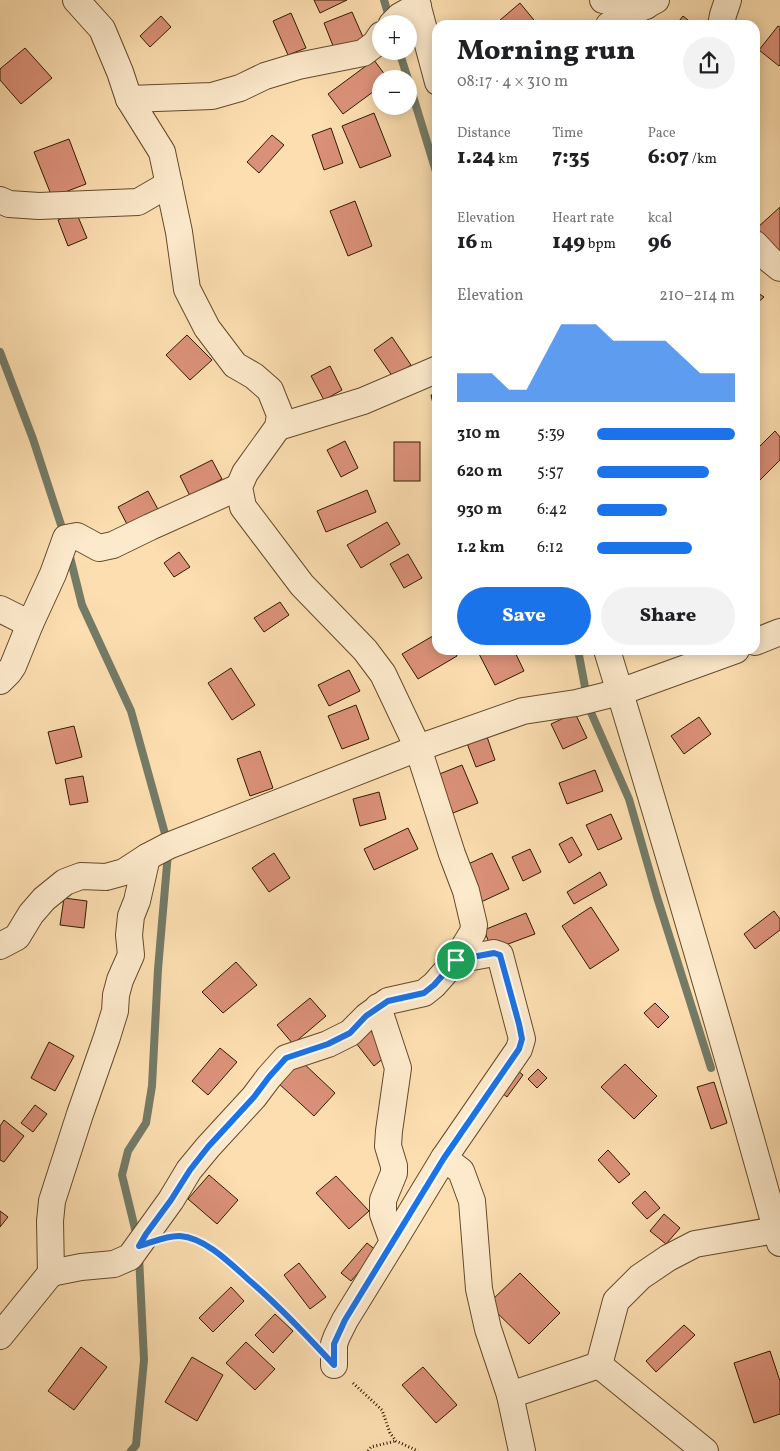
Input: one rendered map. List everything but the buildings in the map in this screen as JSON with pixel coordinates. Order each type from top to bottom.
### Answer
[{"type":"street","points":[[0,1336],[51,1273],[80,1267],[114,1264],[130,1257],[190,1170],[286,1058],[328,1044],[350,1033],[378,1006],[388,1001],[424,993],[434,985],[456,960],[473,932],[472,912],[466,891],[418,748],[383,674],[365,650],[302,585],[243,507],[239,487],[245,473],[278,427],[280,415],[270,390],[254,376],[235,365],[207,328],[187,289],[179,232],[162,152],[129,99],[102,29],[76,0]]},
{"type":"street","points":[[603,0],[651,3]]},
{"type":"street","points":[[722,20],[728,0]]},
{"type":"street","points":[[401,15],[417,3],[432,59]]},
{"type":"street","points":[[619,20],[651,3]]},
{"type":"street","points":[[129,99],[212,96],[240,88],[265,76],[298,66],[363,52],[372,46]]},
{"type":"street","points":[[0,200],[9,204],[39,206],[138,202],[168,184]]},
{"type":"street","points":[[760,249],[780,268]]},
{"type":"street","points":[[278,427],[363,401],[432,372]]},
{"type":"street","points":[[0,681],[13,666],[53,574],[66,538],[77,536],[99,548],[113,545],[239,487]]},
{"type":"street","points":[[0,609],[30,624]]},
{"type":"street","points":[[760,640],[780,632]]},
{"type":"street","points":[[599,1365],[616,1301],[640,1277],[668,1258],[695,1244],[778,1236],[721,1032],[609,655]]},
{"type":"street","points":[[0,946],[18,937],[31,914],[44,899],[65,882],[81,876],[106,877],[124,872],[168,846],[418,748],[523,711],[576,703],[620,692],[722,655]]},
{"type":"street","points":[[51,1273],[50,1222],[52,1201],[115,1011],[116,995],[120,980],[131,955],[129,935],[131,916],[137,901],[147,857]]},
{"type":"street","points":[[334,1365],[334,1344],[345,1320],[444,1158],[519,1049],[522,1039],[500,955],[494,953],[456,960]]},
{"type":"street","points":[[378,1006],[398,1068],[388,1146],[394,1173],[383,1200],[383,1214],[393,1242]]},
{"type":"street","points":[[444,1158],[462,1171],[472,1201],[479,1289],[488,1329],[510,1395],[522,1451]]},
{"type":"street","points":[[510,1395],[599,1365]]},
{"type":"street","points":[[599,1365],[705,1451]]},
{"type":"path","points":[[139,1246],[178,1235],[209,1247],[228,1261],[279,1306],[334,1365],[382,1410],[390,1433],[396,1442]]},
{"type":"path","points":[[368,1451],[371,1447],[396,1442],[418,1451]]},
{"type":"waterway","points":[[384,0],[388,15]]},
{"type":"waterway","points":[[402,60],[405,70]]},
{"type":"waterway","points":[[417,109],[432,158]]},
{"type":"waterway","points":[[0,352],[33,439],[64,534]]},
{"type":"waterway","points":[[69,553],[82,605],[131,711],[167,841]]},
{"type":"waterway","points":[[579,655],[589,708],[629,799],[657,897],[711,1068]]},
{"type":"waterway","points":[[137,1237],[122,1175],[128,1151],[146,1123],[152,1086],[158,969],[168,853]]},
{"type":"waterway","points":[[131,1451],[136,1445],[144,1360],[139,1256]]},
{"type":"route","points":[[494,953],[500,955],[519,1024],[522,1039],[519,1049],[444,1158],[345,1320],[334,1344],[334,1365],[279,1306],[228,1261],[209,1247],[178,1235],[139,1246],[190,1170],[286,1058],[328,1044],[350,1033],[366,1016],[378,1006],[388,1001],[424,993],[434,985],[456,960],[494,953]]}]
